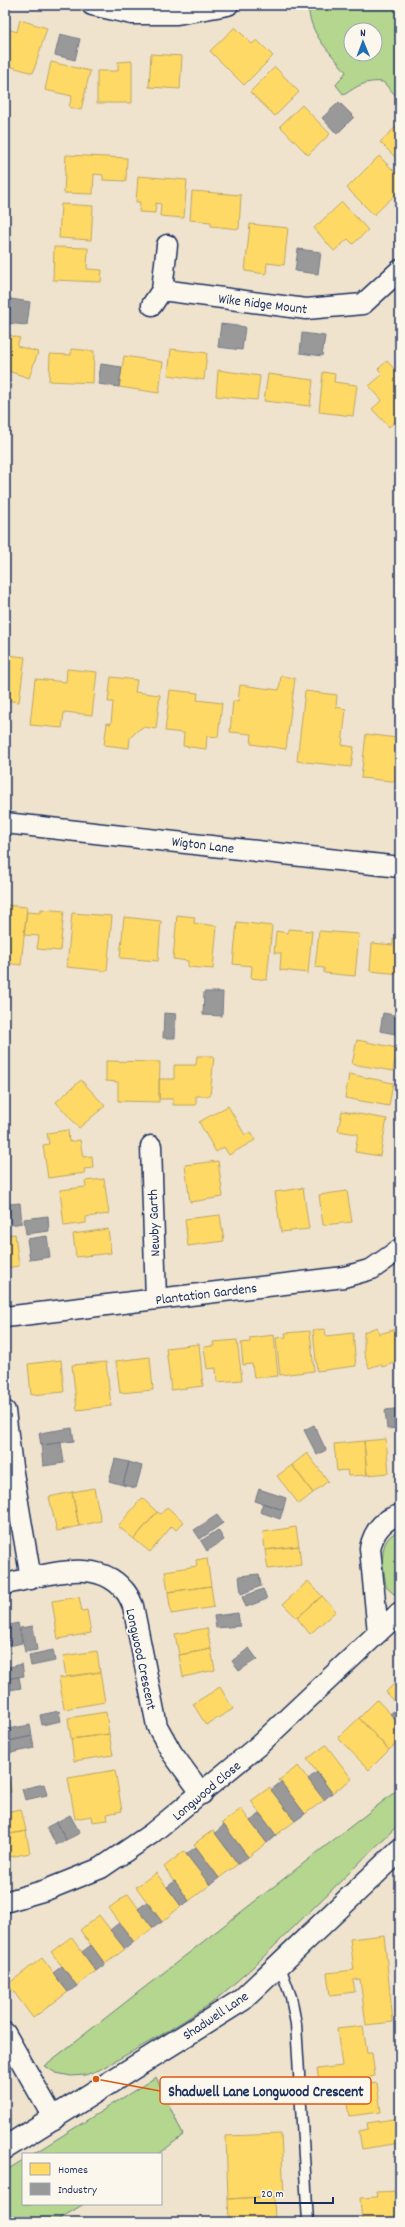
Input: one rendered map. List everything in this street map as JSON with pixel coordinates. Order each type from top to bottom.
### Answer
[{"type":"street","points":[[92,5],[132,14],[177,14],[228,5]]},
{"type":"street","name":"Wike Ridge Mount","points":[[167,245],[157,297],[306,309],[363,304],[400,270]]},
{"type":"street","name":"Wigton Lane","points":[[5,823],[400,867]]},
{"type":"street","name":"Newby Garth","points":[[150,1146],[156,1299]]},
{"type":"street","name":"Plantation Gardens","points":[[5,1317],[344,1277],[372,1269],[400,1249]]},
{"type":"street","points":[[5,1411],[12,1467],[31,1579]]},
{"type":"street","points":[[378,1633],[370,1548],[373,1536],[379,1527],[388,1519],[400,1515]]},
{"type":"street","name":"Longwood Crescent","points":[[5,1584],[78,1570],[96,1571],[112,1578],[125,1590],[133,1606],[157,1726],[172,1753],[202,1794]]},
{"type":"street","name":"Longwood Close","points":[[5,1902],[46,1890],[101,1868],[151,1834],[202,1794],[259,1745],[400,1612]]},
{"type":"street","name":"Shadwell Lane","points":[[5,2148],[54,2119],[242,2000],[400,1850]]},
{"type":"street","points":[[5,2033],[54,2119]]},
{"type":"lane","points":[[279,1964],[291,1997],[296,2024],[308,2222]]},
{"type":"green space","points":[[308,5],[396,5],[400,7],[400,100],[383,82],[362,84],[344,95],[336,85],[346,72],[321,42],[312,25]]},
{"type":"green space","points":[[400,1531],[400,1593],[394,1594],[386,1587],[383,1554],[387,1540],[392,1535]]},
{"type":"green space","points":[[400,1788],[400,1823],[253,1967],[212,2003],[158,2037],[99,2070],[85,2075],[71,2076],[56,2073],[44,2066]]},
{"type":"green space","points":[[156,2077],[183,2135],[160,2153],[35,2153]]},
{"type":"green space","points":[[22,2161],[22,2205],[82,2205],[54,2222],[5,2222],[5,2171]]},
{"type":"building: Homes","points":[[20,20],[47,28],[33,73],[5,65],[5,28],[17,32]]},
{"type":"building: Homes","points":[[235,27],[252,44],[257,40],[273,56],[244,85],[210,51]]},
{"type":"building: Homes","points":[[151,54],[182,56],[180,89],[149,87]]},
{"type":"building: Homes","points":[[132,61],[132,103],[97,103],[97,71],[118,71],[118,62]]},
{"type":"building: Homes","points":[[51,62],[90,71],[81,110],[69,107],[72,96],[45,90]]},
{"type":"building: Homes","points":[[275,67],[299,92],[275,116],[250,92]]},
{"type":"building: Homes","points":[[302,105],[330,134],[308,155],[280,126]]},
{"type":"building: Homes","points":[[400,123],[400,162],[380,142]]},
{"type":"building: Homes","points":[[66,155],[127,158],[126,181],[103,180],[103,175],[94,174],[93,194],[64,193]]},
{"type":"building: Homes","points":[[379,156],[400,177],[400,190],[374,215],[347,188]]},
{"type":"building: Homes","points":[[138,176],[187,180],[184,218],[160,216],[161,204],[156,203],[155,213],[139,212],[140,202],[136,202]]},
{"type":"building: Homes","points":[[192,191],[241,195],[239,229],[211,226],[211,222],[190,220]]},
{"type":"building: Homes","points":[[342,202],[368,230],[353,244],[348,239],[334,251],[314,228]]},
{"type":"building: Homes","points":[[61,204],[93,206],[91,240],[59,238]]},
{"type":"building: Homes","points":[[250,224],[288,228],[284,265],[267,263],[266,274],[245,271]]},
{"type":"building: Homes","points":[[54,247],[88,248],[87,269],[102,270],[101,282],[53,280]]},
{"type":"building: Homes","points":[[5,334],[20,338],[17,346],[38,352],[29,378],[5,370]]},
{"type":"building: Homes","points":[[71,349],[94,351],[93,383],[49,381],[50,354],[71,355]]},
{"type":"building: Homes","points":[[171,349],[207,353],[204,380],[168,375]]},
{"type":"building: Homes","points":[[124,356],[163,362],[159,393],[119,387]]},
{"type":"building: Homes","points":[[387,361],[400,375],[400,417],[389,427],[372,409],[382,400],[369,386],[383,374],[378,369]]},
{"type":"building: Homes","points":[[218,370],[260,376],[257,400],[216,396]]},
{"type":"building: Homes","points":[[323,372],[335,374],[334,382],[357,385],[353,416],[319,412]]},
{"type":"building: Homes","points":[[268,374],[313,380],[310,406],[264,401]]},
{"type":"building: Homes","points":[[5,651],[9,651],[8,655],[25,657],[19,702],[5,700]]},
{"type":"building: Homes","points":[[67,669],[97,672],[92,715],[64,712],[62,728],[30,725],[35,679],[66,682]]},
{"type":"building: Homes","points":[[281,676],[295,678],[286,749],[251,744],[252,734],[230,732],[233,701],[238,701],[240,685],[279,690]]},
{"type":"building: Homes","points":[[111,677],[137,680],[135,692],[160,695],[156,729],[143,727],[138,730],[130,738],[129,748],[104,745],[107,723],[111,724],[113,702],[108,702]]},
{"type":"building: Homes","points":[[170,690],[198,693],[197,700],[222,703],[218,737],[207,736],[206,749],[183,746],[184,733],[165,731]]},
{"type":"building: Homes","points":[[305,691],[337,695],[336,707],[346,709],[342,745],[354,747],[351,767],[297,761]]},
{"type":"building: Homes","points":[[399,722],[400,782],[361,778],[366,734],[397,738]]},
{"type":"building: Homes","points":[[5,905],[27,907],[21,965],[5,963]]},
{"type":"building: Homes","points":[[41,909],[64,911],[60,951],[37,949],[39,936],[24,935],[27,912],[41,913]]},
{"type":"building: Homes","points":[[72,913],[112,916],[107,971],[67,967]]},
{"type":"building: Homes","points":[[177,915],[195,917],[194,923],[217,926],[213,969],[188,967],[188,961],[173,959]]},
{"type":"building: Homes","points":[[124,917],[161,921],[158,961],[120,958]]},
{"type":"building: Homes","points":[[237,922],[272,926],[267,980],[251,978],[252,966],[233,964]]},
{"type":"building: Homes","points":[[288,929],[312,931],[308,973],[280,970],[281,953],[274,953],[276,931],[288,933]]},
{"type":"building: Homes","points":[[319,931],[359,934],[355,976],[324,973],[324,968],[315,967]]},
{"type":"building: Homes","points":[[393,939],[400,939],[400,974],[370,971],[372,943],[393,945]]},
{"type":"building: Homes","points":[[357,1040],[397,1048],[393,1071],[352,1064]]},
{"type":"building: Homes","points":[[197,1056],[214,1056],[210,1096],[196,1096],[196,1105],[173,1105],[173,1099],[159,1099],[159,1079],[174,1079],[174,1065],[196,1065]]},
{"type":"building: Homes","points":[[106,1061],[160,1062],[159,1102],[118,1101],[118,1082],[106,1081]]},
{"type":"building: Homes","points":[[349,1074],[393,1083],[389,1106],[345,1098]]},
{"type":"building: Homes","points":[[81,1080],[105,1106],[79,1128],[56,1102]]},
{"type":"building: Homes","points":[[228,1106],[245,1135],[251,1132],[255,1140],[229,1155],[224,1147],[216,1152],[199,1122]]},
{"type":"building: Homes","points":[[342,1111],[387,1119],[380,1156],[355,1152],[358,1134],[338,1131]]},
{"type":"building: Homes","points":[[68,1130],[69,1142],[80,1140],[83,1157],[92,1156],[93,1168],[84,1169],[85,1173],[48,1178],[43,1145],[49,1144],[47,1133]]},
{"type":"building: Homes","points":[[218,1161],[223,1197],[190,1202],[185,1165]]},
{"type":"building: Homes","points":[[104,1179],[109,1214],[86,1217],[86,1223],[64,1226],[60,1190],[86,1187],[85,1181]]},
{"type":"building: Homes","points":[[303,1188],[309,1229],[281,1232],[275,1192]]},
{"type":"building: Homes","points":[[347,1191],[352,1222],[323,1225],[319,1195]]},
{"type":"building: Homes","points":[[220,1215],[224,1241],[188,1246],[185,1219]]},
{"type":"building: Homes","points":[[108,1229],[111,1253],[76,1257],[73,1234]]},
{"type":"building: Homes","points":[[15,1234],[19,1266],[5,1268],[5,1235]]},
{"type":"building: Homes","points":[[377,1327],[379,1334],[400,1328],[400,1361],[382,1367],[381,1364],[369,1368],[364,1353],[364,1332]]},
{"type":"building: Homes","points":[[325,1329],[326,1336],[353,1333],[356,1366],[317,1371],[313,1330]]},
{"type":"building: Homes","points":[[310,1331],[314,1371],[280,1375],[276,1338],[286,1337],[285,1333]]},
{"type":"building: Homes","points":[[274,1335],[278,1376],[254,1378],[252,1364],[243,1365],[241,1343],[250,1342],[250,1338]]},
{"type":"building: Homes","points":[[237,1340],[242,1380],[217,1382],[216,1368],[207,1369],[204,1347],[214,1346],[213,1342]]},
{"type":"building: Homes","points":[[199,1344],[203,1386],[171,1390],[166,1348]]},
{"type":"building: Homes","points":[[150,1357],[153,1390],[120,1393],[116,1361]]},
{"type":"building: Homes","points":[[61,1360],[64,1392],[31,1395],[28,1364]]},
{"type":"building: Homes","points":[[106,1362],[111,1406],[77,1410],[72,1365]]},
{"type":"building: Homes","points":[[386,1439],[389,1473],[367,1475],[364,1441]]},
{"type":"building: Homes","points":[[364,1441],[367,1475],[348,1476],[347,1470],[337,1471],[334,1444]]},
{"type":"building: Homes","points":[[307,1453],[328,1481],[313,1493],[292,1465]]},
{"type":"building: Homes","points":[[292,1465],[313,1493],[299,1504],[277,1476]]},
{"type":"building: Homes","points":[[94,1488],[101,1521],[79,1526],[72,1492]]},
{"type":"building: Homes","points":[[72,1492],[79,1526],[57,1531],[49,1497]]},
{"type":"building: Homes","points":[[142,1498],[157,1512],[134,1539],[118,1526]]},
{"type":"building: Homes","points":[[167,1507],[184,1522],[176,1530],[172,1526],[150,1552],[134,1539],[157,1512],[161,1514]]},
{"type":"building: Homes","points":[[296,1527],[299,1546],[265,1550],[263,1532]]},
{"type":"building: Homes","points":[[299,1546],[301,1565],[268,1569],[265,1550]]},
{"type":"building: Homes","points":[[207,1558],[211,1586],[168,1592],[165,1571],[197,1566],[196,1560]]},
{"type":"building: Homes","points":[[308,1581],[322,1596],[297,1618],[283,1604]]},
{"type":"building: Homes","points":[[211,1586],[214,1607],[171,1614],[168,1592]]},
{"type":"building: Homes","points":[[322,1596],[336,1611],[310,1634],[297,1618]]},
{"type":"building: Homes","points":[[79,1597],[82,1611],[87,1610],[91,1633],[58,1639],[52,1601]]},
{"type":"building: Homes","points":[[207,1628],[211,1649],[179,1655],[175,1634]]},
{"type":"building: Homes","points":[[211,1649],[215,1670],[183,1677],[179,1655]]},
{"type":"building: Homes","points":[[97,1651],[100,1672],[66,1677],[63,1656]]},
{"type":"building: Homes","points":[[100,1672],[105,1702],[64,1709],[59,1678]]},
{"type":"building: Homes","points":[[400,1678],[400,1707],[386,1692]]},
{"type":"building: Homes","points":[[220,1687],[233,1709],[206,1725],[193,1704]]},
{"type":"building: Homes","points":[[377,1700],[400,1724],[400,1740],[389,1750],[359,1718]]},
{"type":"building: Homes","points":[[106,1712],[109,1734],[71,1739],[68,1718]]},
{"type":"building: Homes","points":[[359,1718],[389,1750],[369,1770],[338,1738]]},
{"type":"building: Homes","points":[[109,1734],[113,1755],[74,1761],[71,1739]]},
{"type":"building: Homes","points":[[326,1745],[352,1779],[332,1793],[307,1759]]},
{"type":"building: Homes","points":[[298,1766],[324,1800],[305,1814],[279,1780]]},
{"type":"building: Homes","points":[[115,1770],[122,1811],[107,1814],[108,1820],[92,1822],[91,1816],[75,1819],[68,1778]]},
{"type":"building: Homes","points":[[7,1771],[11,1792],[5,1793],[5,1772]]},
{"type":"building: Homes","points":[[270,1787],[295,1821],[276,1835],[251,1801]]},
{"type":"building: Homes","points":[[21,1809],[26,1831],[5,1835],[5,1812]]},
{"type":"building: Homes","points":[[241,1809],[267,1843],[248,1857],[222,1823]]},
{"type":"building: Homes","points":[[213,1830],[238,1864],[219,1878],[194,1844]]},
{"type":"building: Homes","points":[[26,1831],[30,1853],[5,1858],[5,1835]]},
{"type":"building: Homes","points":[[184,1851],[210,1885],[189,1901],[164,1867]]},
{"type":"building: Homes","points":[[156,1873],[181,1906],[162,1922],[136,1887]]},
{"type":"building: Homes","points":[[128,1894],[153,1928],[134,1942],[109,1908]]},
{"type":"building: Homes","points":[[99,1915],[125,1949],[105,1964],[80,1930]]},
{"type":"building: Homes","points":[[384,1935],[393,2022],[366,2025],[360,1979],[353,1980],[355,1992],[330,1995],[327,1973],[354,1970],[350,1939]]},
{"type":"building: Homes","points":[[71,1937],[96,1971],[77,1986],[51,1952]]},
{"type":"building: Homes","points":[[42,1958],[68,1992],[33,2018],[8,1984]]},
{"type":"building: Homes","points":[[363,2026],[367,2053],[372,2053],[375,2076],[370,2077],[371,2084],[377,2083],[381,2112],[349,2116],[345,2091],[321,2094],[317,2069],[342,2066],[337,2029]]},
{"type":"building: Homes","points":[[400,2118],[400,2143],[362,2149],[359,2131],[368,2129],[367,2123]]},
{"type":"building: Homes","points":[[281,2134],[284,2196],[228,2199],[226,2136]]},
{"type":"building: Homes","points":[[400,2191],[400,2222],[362,2222],[360,2198],[377,2197],[376,2192]]},
{"type":"building: Homes","points":[[274,2196],[275,2222],[229,2222],[228,2199]]},
{"type":"building: Industry","points":[[60,34],[80,39],[75,60],[55,55]]},
{"type":"building: Industry","points":[[339,102],[354,117],[337,134],[322,118]]},
{"type":"building: Industry","points":[[298,249],[321,252],[318,274],[295,271]]},
{"type":"building: Industry","points":[[5,298],[30,302],[27,325],[5,323]]},
{"type":"building: Industry","points":[[221,324],[245,327],[242,350],[218,347]]},
{"type":"building: Industry","points":[[302,333],[325,336],[322,356],[300,353]]},
{"type":"building: Industry","points":[[101,364],[122,367],[119,387],[98,384]]},
{"type":"building: Industry","points":[[204,992],[223,992],[222,1016],[203,1015]]},
{"type":"building: Industry","points":[[164,1013],[176,1014],[175,1038],[163,1038]]},
{"type":"building: Industry","points":[[383,1013],[400,1016],[400,1035],[380,1031]]},
{"type":"building: Industry","points":[[20,1203],[22,1223],[11,1225],[9,1204]]},
{"type":"building: Industry","points":[[48,1216],[49,1231],[26,1234],[24,1219]]},
{"type":"building: Industry","points":[[47,1236],[50,1257],[30,1260],[27,1239]]},
{"type":"building: Industry","points":[[400,1408],[400,1428],[397,1428],[395,1409]]},
{"type":"building: Industry","points":[[395,1409],[397,1428],[387,1429],[385,1410]]},
{"type":"building: Industry","points":[[314,1425],[326,1450],[317,1455],[304,1430]]},
{"type":"building: Industry","points":[[72,1428],[74,1441],[41,1445],[39,1433]]},
{"type":"building: Industry","points":[[61,1443],[64,1463],[43,1466],[41,1445]]},
{"type":"building: Industry","points":[[115,1459],[129,1462],[123,1485],[109,1481]]},
{"type":"building: Industry","points":[[129,1462],[142,1466],[136,1488],[123,1485]]},
{"type":"building: Industry","points":[[259,1489],[286,1498],[283,1510],[255,1501]]},
{"type":"building: Industry","points":[[263,1503],[283,1510],[280,1519],[260,1512]]},
{"type":"building: Industry","points":[[217,1515],[223,1523],[200,1539],[194,1530]]},
{"type":"building: Industry","points":[[218,1530],[224,1540],[207,1551],[201,1541]]},
{"type":"building: Industry","points":[[259,1574],[261,1586],[241,1594],[239,1576]]},
{"type":"building: Industry","points":[[263,1589],[267,1599],[246,1607],[242,1597]]},
{"type":"building: Industry","points":[[238,1613],[240,1626],[216,1628],[214,1616]]},
{"type":"building: Industry","points":[[18,1623],[22,1643],[9,1646],[5,1626]]},
{"type":"building: Industry","points":[[33,1626],[37,1650],[25,1652],[20,1628]]},
{"type":"building: Industry","points":[[249,1648],[257,1659],[239,1671],[232,1661]]},
{"type":"building: Industry","points":[[53,1650],[55,1661],[31,1666],[29,1655]]},
{"type":"building: Industry","points":[[22,1664],[24,1676],[5,1679],[5,1668]]},
{"type":"building: Industry","points":[[19,1677],[21,1688],[5,1691],[5,1679]]},
{"type":"building: Industry","points":[[399,1706],[400,1707],[400,1724],[390,1714]]},
{"type":"building: Industry","points":[[59,1711],[61,1721],[42,1725],[40,1715]]},
{"type":"building: Industry","points":[[30,1725],[32,1736],[9,1741],[7,1729]]},
{"type":"building: Industry","points":[[32,1736],[34,1748],[11,1753],[9,1741]]},
{"type":"building: Industry","points":[[317,1772],[332,1793],[324,1800],[308,1779]]},
{"type":"building: Industry","points":[[281,1782],[305,1814],[295,1821],[271,1790]]},
{"type":"building: Industry","points":[[44,1784],[47,1795],[25,1800],[22,1789]]},
{"type":"building: Industry","points":[[260,1814],[276,1835],[267,1843],[250,1821]]},
{"type":"building: Industry","points":[[70,1815],[80,1833],[66,1840],[57,1822]]},
{"type":"building: Industry","points":[[57,1822],[66,1840],[56,1845],[47,1827]]},
{"type":"building: Industry","points":[[224,1825],[248,1857],[238,1864],[215,1833]]},
{"type":"building: Industry","points":[[196,1847],[219,1878],[210,1885],[186,1854]]},
{"type":"building: Industry","points":[[175,1881],[189,1901],[181,1906],[167,1887]]},
{"type":"building: Industry","points":[[147,1902],[162,1922],[153,1928],[138,1909]]},
{"type":"building: Industry","points":[[119,1923],[134,1942],[125,1949],[110,1930]]},
{"type":"building: Industry","points":[[91,1945],[105,1964],[96,1971],[82,1952]]},
{"type":"building: Industry","points":[[62,1966],[77,1986],[68,1992],[53,1973]]},
{"type":"place","name":"Shadwell Lane Longwood Crescent","points":[[96,2079]]}]
